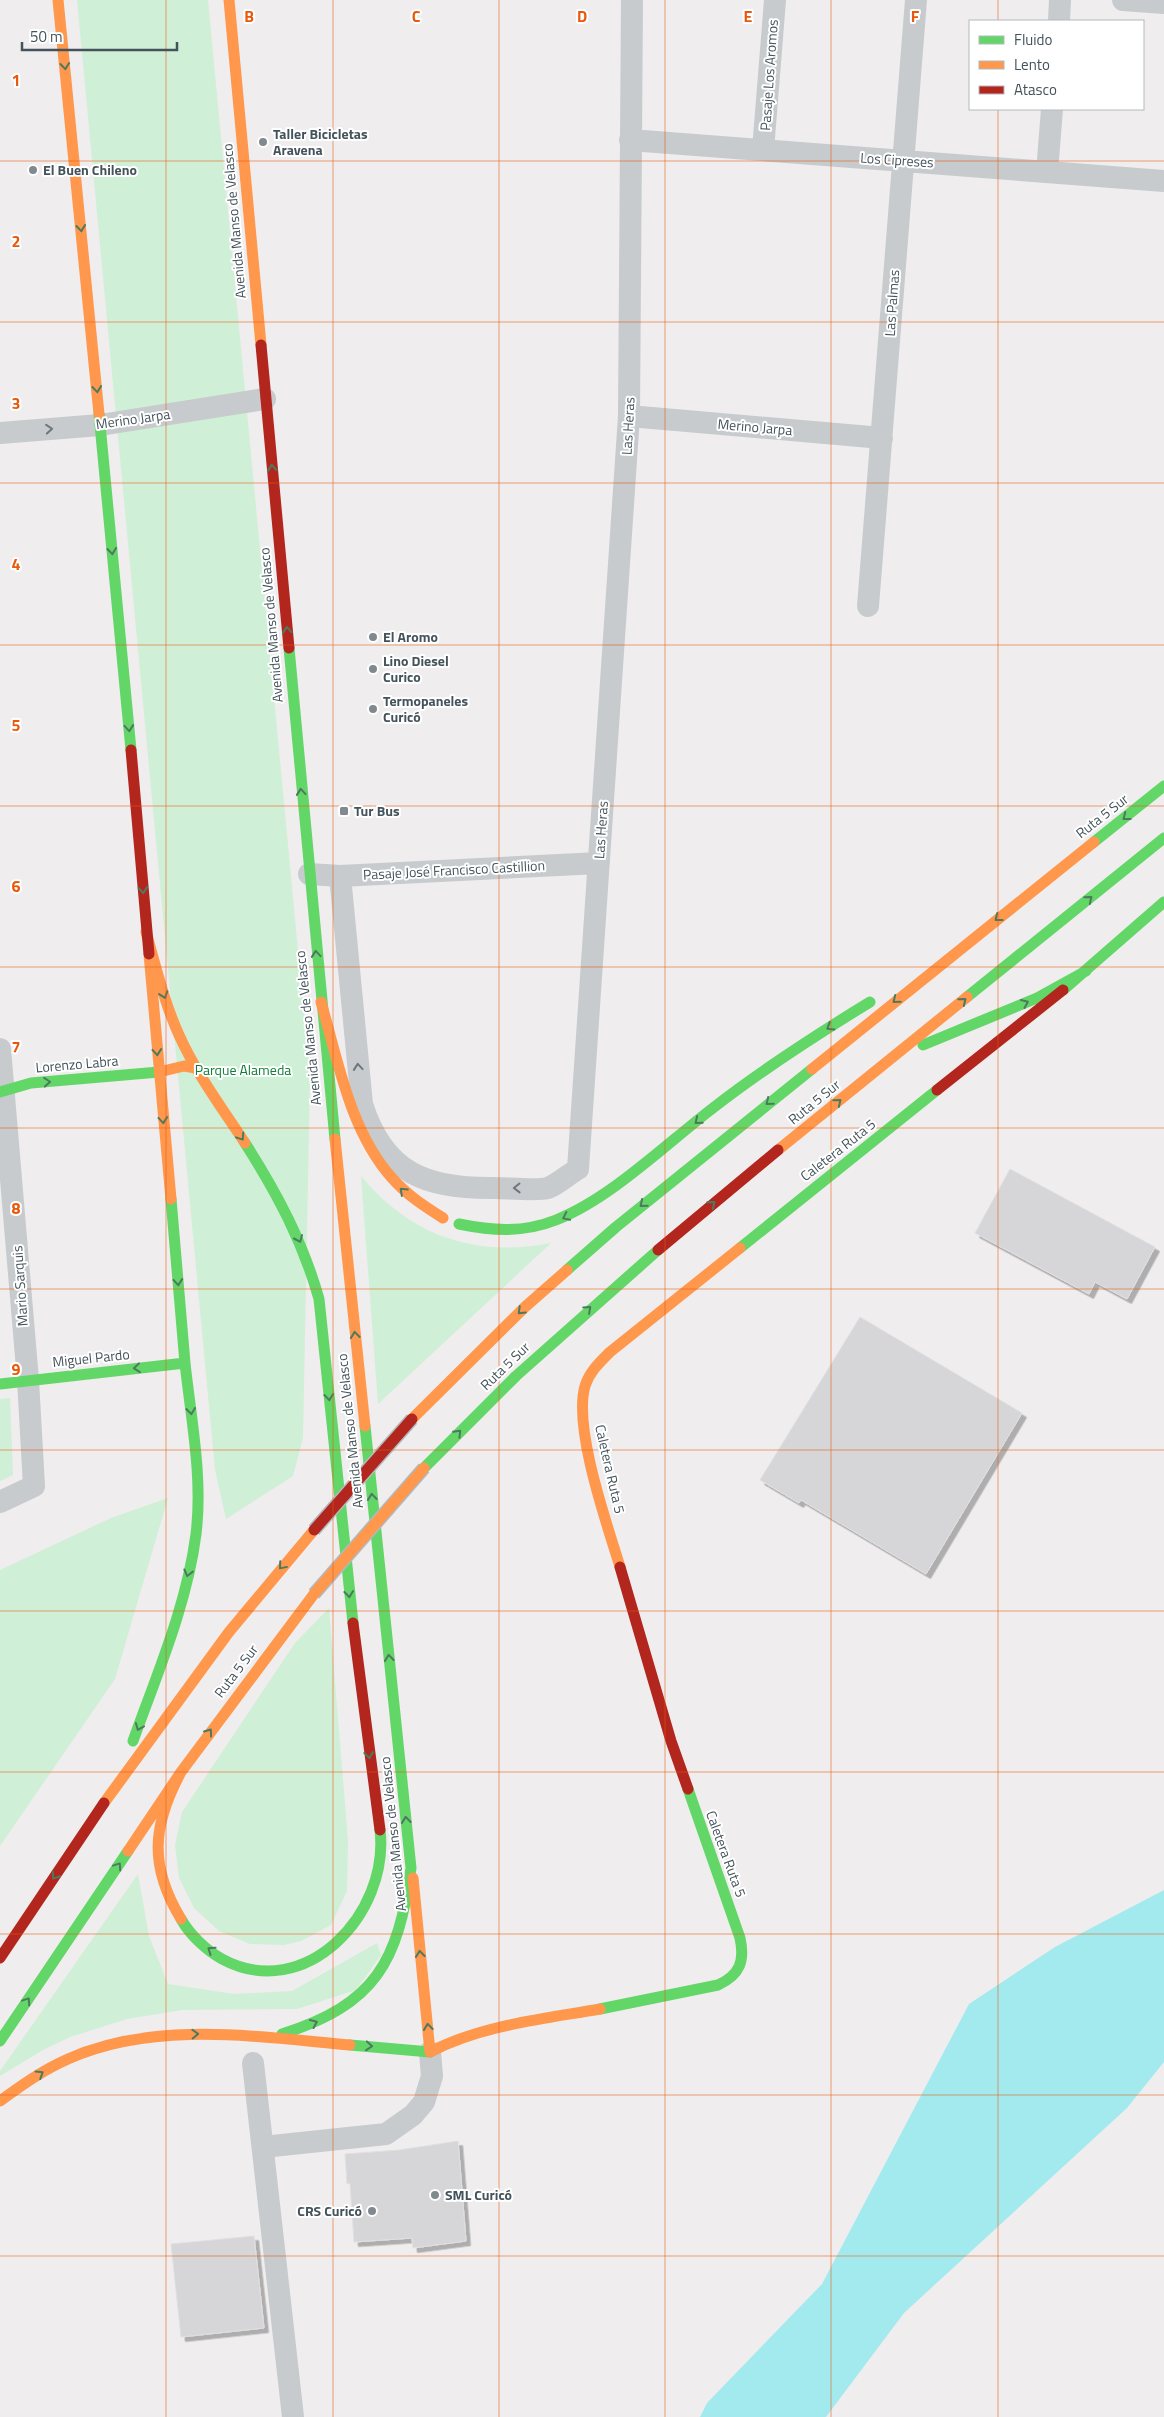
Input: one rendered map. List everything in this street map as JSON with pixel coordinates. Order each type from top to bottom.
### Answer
[{"type":"main road","points":[[58,0],[125,679],[146,932],[197,1478],[196,1533],[189,1569],[165,1654],[140,1726],[111,1791]]},
{"type":"main road","name":"Avenida Manso de Velasco","points":[[229,0],[321,1002],[430,2052]]},
{"type":"main road","name":"Ruta 5 Sur","points":[[0,1958],[111,1791],[160,1722],[230,1630],[314,1530],[412,1419],[525,1307],[616,1227],[975,936],[1164,786]]},
{"type":"main road","name":"Ruta 5 Sur","points":[[0,2041],[180,1772],[314,1594],[424,1468],[476,1414],[603,1296],[672,1236],[1164,838]]},
{"type":"main road","name":"Caletera Ruta 5","points":[[430,2052],[449,2042],[476,2032],[717,1986],[735,1975],[742,1958],[740,1938],[684,1781],[651,1678],[593,1476],[583,1414],[585,1387],[593,1369],[617,1346],[1086,971],[1164,902]]},
{"type":"main road","points":[[146,932],[172,1018],[196,1068],[278,1195],[308,1258],[319,1299],[352,1616],[381,1841],[381,1859],[372,1894],[364,1911],[341,1939],[310,1960],[274,1971],[255,1971],[223,1958],[195,1937],[183,1924],[166,1893],[158,1858],[157,1840],[164,1804],[180,1772]]},
{"type":"main road","points":[[900,983],[975,936]]},
{"type":"main road","points":[[884,1065],[932,1040],[1037,998],[1086,971]]},
{"type":"main road","points":[[459,1224],[494,1231],[521,1230],[548,1224],[586,1207],[764,1070],[884,993]]},
{"type":"main road","points":[[321,1002],[353,1108],[371,1150],[385,1173],[400,1189],[418,1204],[443,1218]]},
{"type":"main road","name":"Lorenzo Labra","points":[[2,1091],[31,1084],[159,1072],[184,1066],[196,1068]]},
{"type":"main road","name":"Miguel Pardo","points":[[0,1384],[185,1363]]},
{"type":"main road","points":[[268,2038],[297,2030],[339,2010],[375,1978],[391,1955],[398,1939],[408,1897],[412,1868]]},
{"type":"main road","points":[[425,2003],[436,2012]]},
{"type":"main road","points":[[462,2027],[476,2032]]},
{"type":"main road","points":[[0,2101],[22,2085],[63,2061],[122,2041],[145,2036],[211,2033],[430,2052]]},
{"type":"street","name":"Las Heras","points":[[340,876],[362,1104],[368,1122],[386,1152],[404,1168],[426,1180],[458,1188],[548,1188],[578,1169],[629,416],[632,0]]},
{"type":"street","name":"Pasaje Los Aromos","points":[[763,150],[775,0]]},
{"type":"street","name":"Las Palmas","points":[[868,606],[916,0]]},
{"type":"street","points":[[1059,20],[1060,0]]},
{"type":"street","points":[[1123,0],[1164,3]]},
{"type":"street","points":[[1047,172],[1052,110]]},
{"type":"street","name":"Los Cipreses","points":[[630,140],[1164,181]]},
{"type":"street","name":"Merino Jarpa","points":[[0,433],[100,425],[266,399]]},
{"type":"street","name":"Merino Jarpa","points":[[629,416],[882,438]]},
{"type":"street","name":"Pasaje José Francisco Castillion","points":[[309,874],[340,876],[599,863]]},
{"type":"street","name":"Mario Sarquis","points":[[0,1049],[2,1091],[28,1380],[34,1486],[0,1502]]},
{"type":"street","points":[[264,2148],[386,2134],[413,2116],[424,2102],[432,2076],[430,2052]]},
{"type":"street","points":[[253,2063],[293,2417]]},
{"type":"green space","name":"Parque Alameda","points":[[77,0],[208,0],[310,1077],[303,1438],[293,1476],[226,1519],[215,1470]]},
{"type":"green space","points":[[361,1176],[380,1197],[401,1214],[423,1228],[446,1238],[496,1247],[523,1247],[551,1243],[378,1404]]},
{"type":"green space","points":[[10,1398],[13,1475],[0,1481],[0,1399]]},
{"type":"green space","points":[[168,1498],[115,1679],[0,1846],[0,1570],[111,1518]]},
{"type":"green space","points":[[329,1608],[348,1841],[347,1891],[331,1925],[301,1941],[284,1945],[250,1944],[219,1931],[194,1908],[179,1878],[175,1845],[182,1812],[295,1643]]},
{"type":"green space","points":[[138,1874],[149,1936],[168,1984],[234,1994],[292,1991],[377,1943],[381,1955],[356,1990],[297,2009],[182,2010],[127,2019],[70,2037],[43,2050],[0,2076],[0,2071]]},
{"type":"water","points":[[1164,1890],[1164,2062],[1127,2108],[904,2313],[826,2417],[700,2417],[707,2403],[822,2284],[969,2004],[1055,1947]]},
{"type":"building","points":[[1010,1169],[1155,1247],[1127,1299],[1095,1282],[1089,1294],[975,1233]]},
{"type":"building","points":[[860,1317],[1022,1413],[926,1574],[801,1500],[799,1503],[760,1480]]},
{"type":"building","points":[[458,2141],[466,2241],[413,2248],[412,2238],[354,2242],[350,2183],[347,2184],[345,2154],[399,2150]]},
{"type":"building","points":[[254,2236],[264,2328],[181,2337],[171,2244]]},
{"type":"traffic: fast","points":[[99,414],[131,750]]},
{"type":"traffic: fast","points":[[289,648],[335,1139]]},
{"type":"traffic: fast","points":[[1094,842],[1164,786]]},
{"type":"traffic: fast","points":[[967,997],[1164,838]]},
{"type":"traffic: fast","points":[[1063,990],[1164,902]]},
{"type":"traffic: fast","points":[[923,1045],[1037,998],[1086,971]]},
{"type":"traffic: fast","points":[[459,1224],[508,1230],[520,1229],[544,1224],[576,1211],[617,1185],[751,1080],[870,1002]]},
{"type":"traffic: fast","points":[[567,1270],[616,1227],[812,1069]]},
{"type":"traffic: fast","points":[[0,1092],[31,1083],[159,1072]]},
{"type":"traffic: fast","points":[[740,1248],[937,1090]]},
{"type":"traffic: fast","points":[[245,1143],[268,1180],[288,1218],[313,1278],[319,1299],[353,1623]]},
{"type":"traffic: fast","points":[[171,1199],[185,1363]]},
{"type":"traffic: fast","points":[[424,1468],[516,1376],[658,1250]]},
{"type":"traffic: fast","points":[[0,1384],[185,1363]]},
{"type":"traffic: fast","points":[[133,1741],[161,1665],[186,1587],[196,1534],[198,1513],[197,1470],[185,1363]]},
{"type":"traffic: fast","points":[[365,1426],[411,1868]]},
{"type":"traffic: fast","points":[[600,2009],[718,1985],[731,1977],[739,1966],[742,1954],[740,1938],[688,1789]]},
{"type":"traffic: fast","points":[[181,1919],[199,1942],[210,1951],[222,1959],[253,1970],[283,1970],[311,1960],[336,1943],[356,1920],[371,1892],[379,1862],[380,1830]]},
{"type":"traffic: fast","points":[[0,2041],[128,1851]]},
{"type":"traffic: fast","points":[[282,2034],[314,2022],[340,2009],[361,1993],[377,1975],[389,1954],[399,1929],[411,1868]]},
{"type":"traffic: fast","points":[[350,2045],[430,2052]]},
{"type":"traffic: slow","points":[[58,0],[99,414]]},
{"type":"traffic: slow","points":[[229,0],[261,345]]},
{"type":"traffic: slow","points":[[812,1069],[1094,842]]},
{"type":"traffic: slow","points":[[146,932],[165,997],[179,1035],[201,1077],[245,1143]]},
{"type":"traffic: slow","points":[[149,954],[171,1199]]},
{"type":"traffic: slow","points":[[778,1150],[967,997]]},
{"type":"traffic: slow","points":[[321,1002],[347,1094],[366,1139],[392,1178],[416,1200],[443,1218]]},
{"type":"traffic: slow","points":[[159,1072],[184,1066],[196,1068]]},
{"type":"traffic: slow","points":[[335,1139],[365,1426]]},
{"type":"traffic: slow","points":[[620,1567],[600,1502],[587,1450],[583,1404],[585,1386],[592,1371],[610,1352],[740,1248]]},
{"type":"traffic: slow","points":[[412,1419],[525,1307],[567,1270]]},
{"type":"traffic: slow","points":[[314,1594],[424,1468]]},
{"type":"traffic: slow","points":[[104,1803],[229,1632],[314,1530]]},
{"type":"traffic: slow","points":[[128,1851],[181,1772],[314,1594]]},
{"type":"traffic: slow","points":[[181,1772],[164,1810],[158,1846],[163,1881],[181,1919]]},
{"type":"traffic: slow","points":[[413,1878],[430,2052],[470,2035],[492,2029],[600,2009]]},
{"type":"traffic: slow","points":[[0,2101],[59,2063],[101,2047],[136,2039],[171,2035],[208,2034],[280,2038],[350,2045]]},
{"type":"traffic: jam","points":[[261,345],[289,648]]},
{"type":"traffic: jam","points":[[131,750],[149,954]]},
{"type":"traffic: jam","points":[[937,1090],[1063,990]]},
{"type":"traffic: jam","points":[[658,1250],[778,1150]]},
{"type":"traffic: jam","points":[[314,1530],[412,1419]]},
{"type":"traffic: jam","points":[[620,1567],[671,1741],[688,1789]]},
{"type":"traffic: jam","points":[[353,1623],[380,1830]]},
{"type":"traffic: jam","points":[[0,1958],[104,1803]]},
{"type":"place","name":"Taller Bicicletas Aravena","points":[[263,142]]},
{"type":"place","name":"El Buen Chileno","points":[[33,170]]},
{"type":"place","name":"El Aromo","points":[[373,637]]},
{"type":"place","name":"Lino Diesel Curico","points":[[373,669]]},
{"type":"place","name":"Termopaneles Curicó","points":[[373,709]]},
{"type":"place","name":"Tur Bus","points":[[344,811]]},
{"type":"place","name":"SML Curicó","points":[[435,2195]]},
{"type":"place","name":"CRS Curicó","points":[[372,2211]]}]
